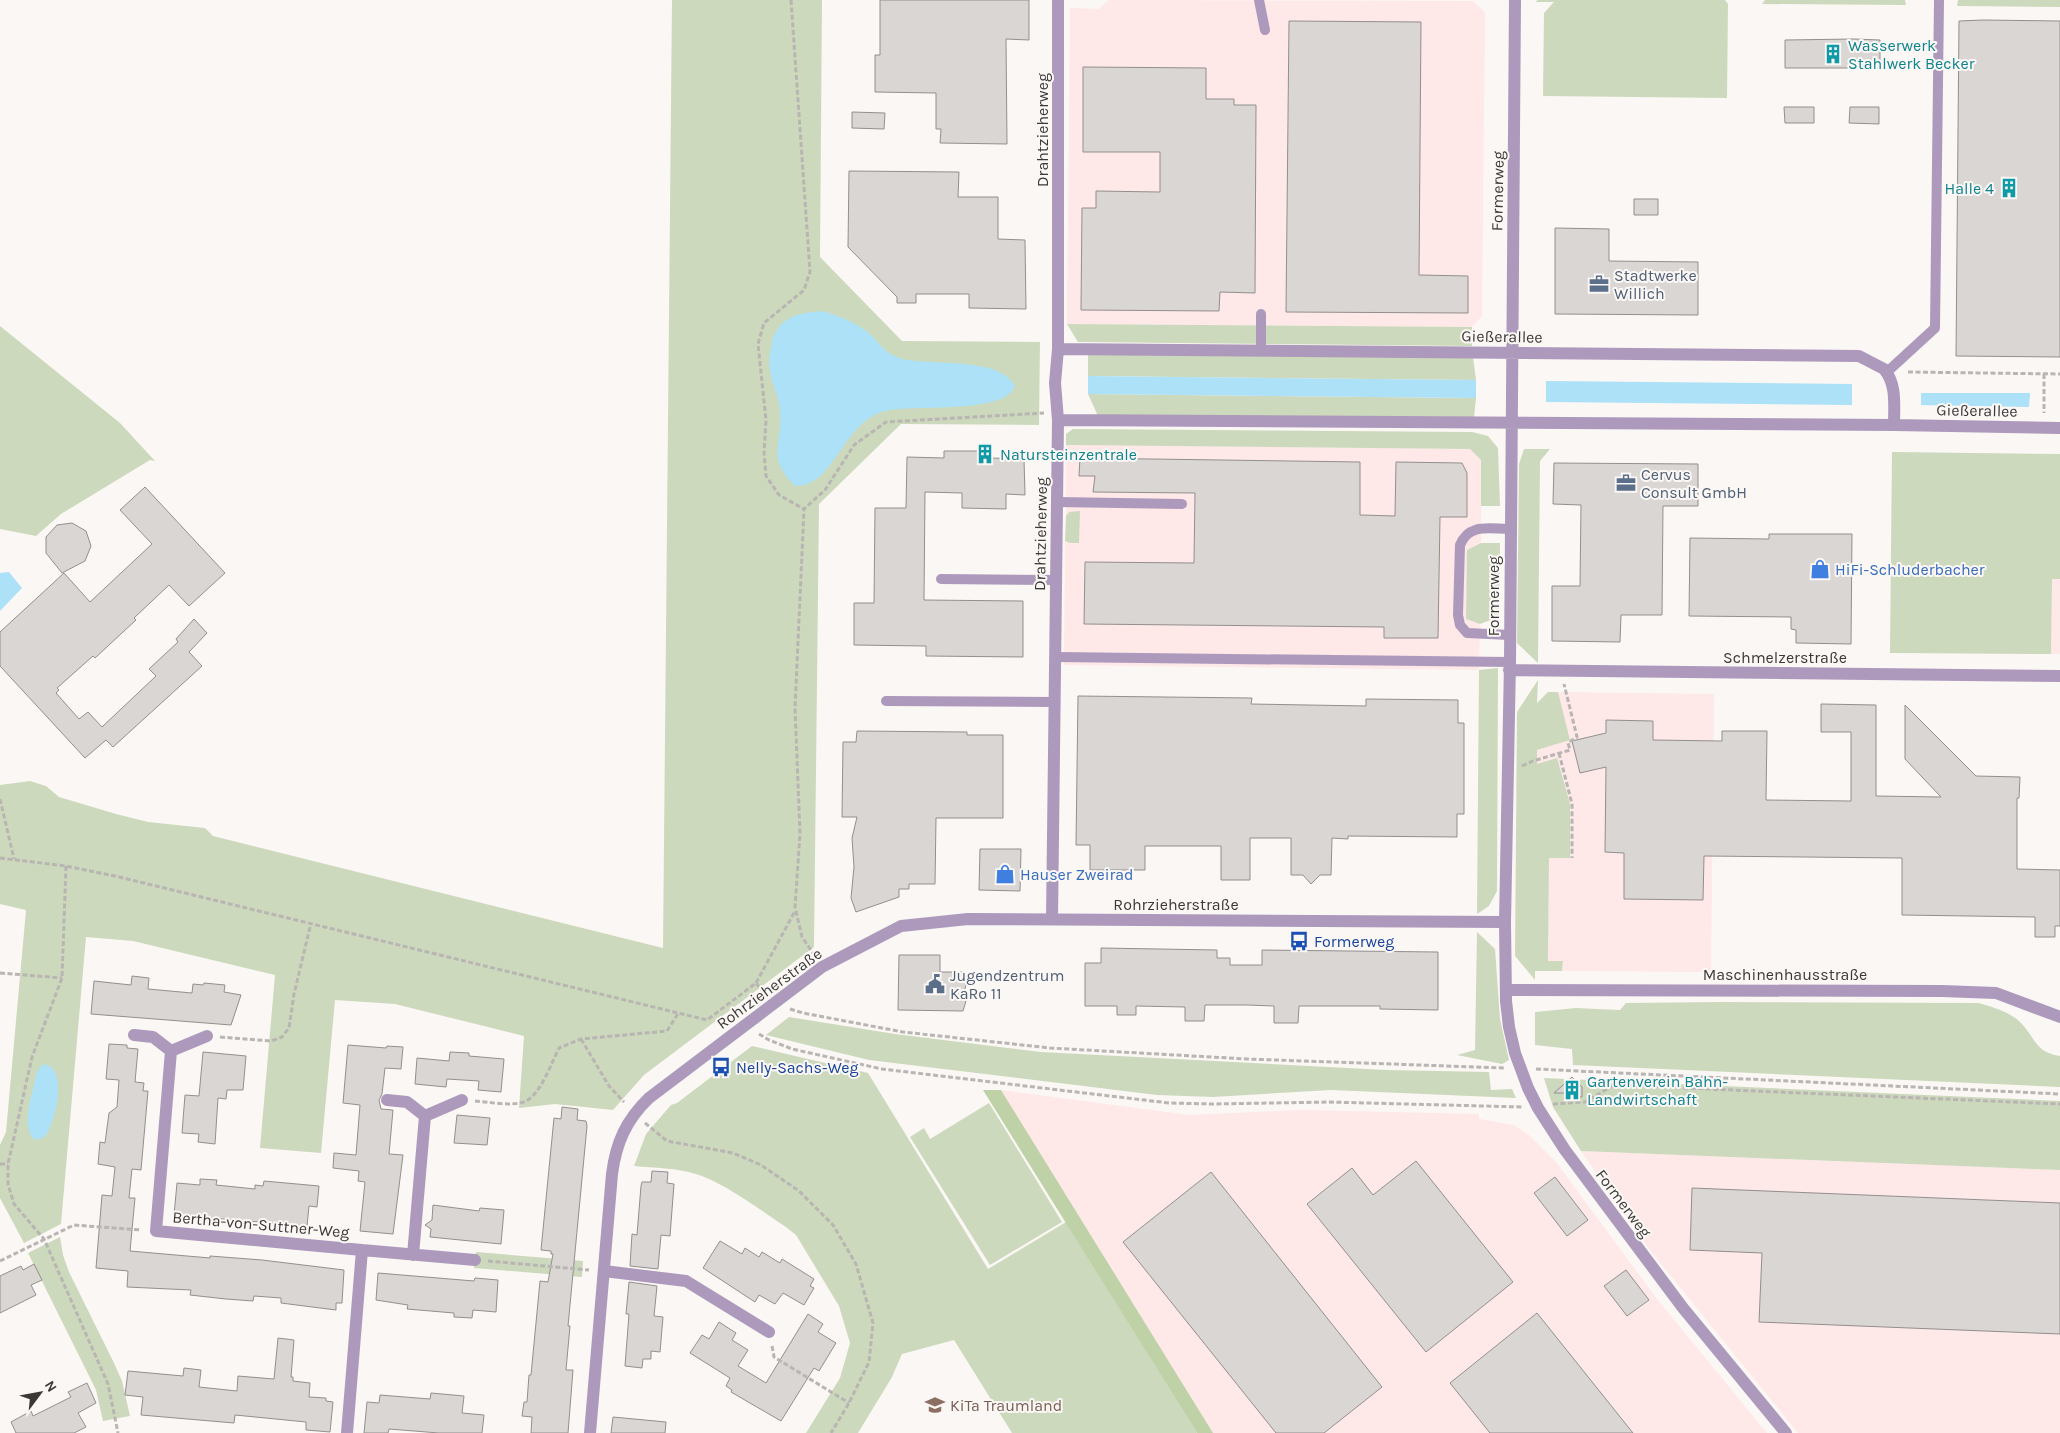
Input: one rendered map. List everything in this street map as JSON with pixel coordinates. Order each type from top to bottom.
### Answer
[{"type":"street","name":"Drahtzieherweg","points":[[1052,919],[1058,420],[1055,383],[1058,349],[1058,0]]},
{"type":"street","name":"Formerweg","points":[[1515,0],[1505,922],[1506,990],[1509,1027],[1520,1068],[1538,1108],[1576,1165],[1639,1251],[1708,1339],[1786,1433]]},
{"type":"street","name":"Gießerallee","points":[[1058,349],[1859,356],[1887,372]]},
{"type":"street","points":[[1887,372],[1893,390],[1894,425]]},
{"type":"street","name":"Gießerallee","points":[[1058,420],[1894,425],[2060,428]]},
{"type":"street","name":"Schmelzerstraße","points":[[1509,666],[1561,672],[2060,676]]},
{"type":"street","name":"Rohrzieherstraße","points":[[590,1433],[614,1162],[621,1135],[635,1113],[649,1098],[822,967],[901,926],[968,919],[1505,922]]},
{"type":"street","name":"Maschinenhausstraße","points":[[1506,990],[1942,991],[1996,993],[2060,1017]]},
{"type":"street","points":[[134,1035],[153,1037],[171,1051],[207,1036]]},
{"type":"street","name":"Bertha-von-Suttner-Weg","points":[[171,1051],[156,1231],[475,1260]]},
{"type":"street","points":[[387,1100],[407,1102],[425,1116]]},
{"type":"street","points":[[425,1116],[462,1100]]},
{"type":"street","points":[[413,1254],[425,1116]]},
{"type":"street","name":"Bertha-von-Suttner-Weg","points":[[347,1433],[362,1250]]},
{"type":"street","points":[[604,1271],[686,1281],[769,1332]]},
{"type":"lane","points":[[1259,0],[1265,30]]},
{"type":"lane","points":[[1887,372],[1935,328],[1939,0]]},
{"type":"lane","points":[[1261,314],[1261,350]]},
{"type":"lane","points":[[1057,502],[1182,504]]},
{"type":"lane","points":[[1509,529],[1477,529],[1464,536],[1460,545],[1458,615],[1460,625],[1466,633],[1509,635]]},
{"type":"lane","points":[[941,579],[1056,580]]},
{"type":"lane","points":[[1055,657],[1509,666]]},
{"type":"lane","points":[[886,701],[1055,702]]},
{"type":"path","points":[[790,0],[810,272],[804,290],[764,323],[758,344],[766,420],[764,452],[766,476],[779,495],[804,509]]},
{"type":"path","points":[[1887,372],[2060,374]]},
{"type":"path","points":[[2044,374],[2044,408]]},
{"type":"path","points":[[0,858],[66,866],[124,878],[707,1020],[756,983],[795,912],[800,834],[795,708],[804,509],[825,490],[854,445],[886,422],[1043,412],[1058,420]]},
{"type":"path","points":[[1507,774],[1533,761],[1570,750],[1568,743],[1577,737],[1561,672]]},
{"type":"path","points":[[1559,753],[1572,804],[1572,858]]},
{"type":"path","points":[[0,799],[14,859]]},
{"type":"path","points":[[66,866],[62,978],[32,1057],[8,1164],[8,1184],[14,1204],[44,1239],[108,1384],[118,1433]]},
{"type":"path","points":[[795,907],[802,937],[822,967]]},
{"type":"path","points":[[207,1036],[267,1041],[278,1039],[285,1034],[290,1024],[294,994],[311,923]]},
{"type":"path","points":[[0,973],[62,978]]},
{"type":"path","points":[[756,983],[773,1004],[803,1013],[903,1032],[1050,1048],[1247,1059],[1520,1068],[2060,1094]]},
{"type":"path","points":[[462,1100],[516,1104],[527,1101],[536,1092],[559,1048],[581,1039],[667,1031],[679,1012]]},
{"type":"path","points":[[747,1023],[759,1034],[780,1046],[856,1064],[935,1077],[1144,1100],[1198,1104],[1322,1102],[1538,1108],[1557,1103],[1585,1102],[1614,1085],[2060,1104]]},
{"type":"path","points":[[581,1039],[609,1086],[652,1131],[667,1141],[733,1153],[761,1165],[799,1191],[833,1225],[856,1264],[873,1323],[869,1362],[849,1403],[831,1433]]},
{"type":"path","points":[[0,1164],[8,1164]]},
{"type":"path","points":[[0,1261],[69,1227],[80,1225],[156,1231]]},
{"type":"path","points":[[475,1260],[604,1271]]},
{"type":"path","points":[[769,1332],[774,1357],[849,1403]]},
{"type":"shaded area","points":[[1109,0],[1473,1],[1485,12],[1482,316],[1472,327],[1067,324],[1070,8],[1099,9]]},
{"type":"shaded area","points":[[1066,445],[1470,449],[1481,460],[1481,543],[1467,550],[1466,619],[1480,624],[1479,670],[1064,665],[1065,541],[1070,543],[1069,512],[1066,516]]},
{"type":"shaded area","points":[[2052,579],[2060,579],[2060,654],[2051,654]]},
{"type":"shaded area","points":[[1558,692],[1714,694],[1711,972],[1562,971],[1563,961],[1548,961],[1549,857],[1537,764],[1537,750],[1570,740]]},
{"type":"shaded area","points":[[1001,1090],[1189,1115],[1302,1110],[1479,1114],[1479,1119],[1514,1125],[1529,1135],[1556,1162],[1657,1299],[1767,1433],[1213,1433]]},
{"type":"shaded area","points":[[1581,1151],[2060,1170],[2060,1433],[1798,1433],[1649,1249]]},
{"type":"green space","points":[[672,0],[822,0],[820,257],[902,341],[1040,342],[1039,425],[901,424],[819,504],[814,947],[644,1075],[613,1110],[555,1104],[519,1108],[524,1036],[395,1004],[335,1000],[321,1153],[260,1148],[275,975],[133,941],[86,937],[61,1224],[24,1243],[0,1198],[0,1145],[6,1132],[26,910],[0,904],[0,785],[30,781],[46,786],[59,797],[116,814],[148,822],[205,828],[213,836],[663,948]]},
{"type":"green space","points":[[1538,0],[1725,0],[1728,4],[1727,98],[1543,96],[1544,13],[1554,2],[1535,2]]},
{"type":"green space","points":[[1765,0],[1905,0],[1906,5],[1762,4]]},
{"type":"green space","points":[[1958,0],[2060,0],[2060,7],[1957,6]]},
{"type":"green space","points":[[1067,324],[1472,327],[1472,346],[1078,342]]},
{"type":"green space","points":[[0,326],[120,423],[155,461],[150,460],[61,514],[36,536],[0,529]]},
{"type":"green space","points":[[1088,354],[1473,357],[1476,380],[1088,376]]},
{"type":"green space","points":[[1088,394],[1476,398],[1474,417],[1098,416]]},
{"type":"green space","points":[[1073,429],[1472,432],[1488,436],[1498,448],[1500,506],[1481,506],[1481,460],[1470,449],[1066,445],[1066,434]]},
{"type":"green space","points":[[1524,449],[1550,449],[1540,461],[1538,663],[1517,643],[1519,464]]},
{"type":"green space","points":[[1892,452],[2060,454],[2060,579],[2052,579],[2051,654],[1890,653]]},
{"type":"green space","points":[[1080,511],[1079,543],[1065,541],[1066,516],[1069,512]]},
{"type":"green space","points":[[1481,543],[1500,543],[1499,617],[1480,624],[1466,619],[1467,550]]},
{"type":"green space","points":[[1498,668],[1497,891],[1489,906],[1477,914],[1479,670]]},
{"type":"green space","points":[[1538,680],[1537,703],[1548,692],[1558,692],[1570,740],[1537,750],[1537,764],[1557,758],[1570,804],[1570,858],[1549,858],[1548,961],[1563,961],[1562,971],[1535,971],[1535,980],[1515,956],[1517,712]]},
{"type":"green space","points":[[1477,932],[1495,949],[1500,1019],[1509,1060],[1502,1064],[1457,1055],[1475,1050]]},
{"type":"green space","points":[[1626,1003],[1978,1003],[2010,1015],[2019,1021],[2040,1047],[2051,1054],[2060,1056],[2060,1087],[1573,1065],[1572,1049],[1535,1045],[1535,1012],[1576,1008],[1620,1010]]},
{"type":"green space","points":[[789,1017],[895,1034],[1041,1052],[1386,1070],[1489,1072],[1491,1090],[1512,1089],[1516,1098],[1331,1090],[1213,1097],[1157,1095],[869,1060],[766,1035]]},
{"type":"green space","points":[[752,1046],[868,1073],[988,1269],[1066,1222],[1197,1433],[1012,1433],[954,1340],[902,1354],[892,1377],[858,1433],[806,1433],[840,1378],[850,1343],[839,1306],[796,1235],[742,1197],[707,1178],[681,1170],[634,1166],[646,1134],[671,1105],[677,1103]]},
{"type":"green space","points":[[1544,1078],[2060,1101],[2060,1170],[1581,1151],[1553,1107]]},
{"type":"green space","points":[[983,1090],[1001,1090],[1213,1433],[1197,1433]]},
{"type":"green space","points":[[989,1103],[1062,1222],[990,1265],[910,1137],[924,1128],[930,1139]]},
{"type":"green space","points":[[60,1237],[63,1255],[69,1272],[122,1381],[130,1416],[103,1421],[96,1390],[28,1253]]},
{"type":"green space","points":[[476,1252],[583,1261],[582,1277],[474,1268]]},
{"type":"water","points":[[822,311],[855,324],[868,332],[888,352],[899,358],[912,361],[979,366],[1007,376],[1015,386],[1008,395],[977,405],[885,411],[870,418],[858,428],[820,476],[809,484],[795,486],[786,476],[778,458],[780,411],[769,367],[770,353],[777,329],[782,323],[803,313]]},
{"type":"water","points":[[1088,376],[1476,380],[1476,398],[1088,394]]},
{"type":"water","points":[[1546,381],[1852,384],[1852,405],[1546,402]]},
{"type":"water","points":[[1921,393],[2030,393],[2029,407],[1921,405]]},
{"type":"water","points":[[9,572],[22,588],[0,611],[0,573]]},
{"type":"water","points":[[45,1064],[57,1076],[58,1098],[49,1130],[45,1137],[35,1140],[30,1134],[28,1127],[29,1108],[37,1072]]},
{"type":"building","points":[[880,0],[1029,0],[1029,40],[1006,39],[1007,144],[940,143],[941,129],[936,129],[936,93],[875,92],[875,55],[880,55]]},
{"type":"building","points":[[1289,21],[1421,22],[1419,275],[1468,276],[1468,313],[1286,312]]},
{"type":"building","name":"Halle 4","points":[[1959,21],[2060,21],[2060,357],[1956,356]]},
{"type":"building","name":"Wasserwerk Stahlwerk Becker","points":[[1785,40],[1880,40],[1880,68],[1785,68]]},
{"type":"building","points":[[1083,67],[1206,68],[1206,99],[1234,99],[1234,105],[1256,105],[1255,293],[1220,292],[1219,311],[1081,310],[1082,208],[1096,208],[1096,191],[1160,192],[1160,152],[1083,152]]},
{"type":"building","points":[[1784,107],[1814,107],[1814,123],[1785,123]]},
{"type":"building","points":[[1850,107],[1879,107],[1879,124],[1849,123]]},
{"type":"building","points":[[852,112],[885,113],[884,129],[852,128]]},
{"type":"building","points":[[849,171],[959,172],[958,197],[998,197],[998,239],[1025,240],[1026,309],[969,308],[969,294],[916,294],[916,303],[897,303],[897,297],[848,247]]},
{"type":"building","points":[[1634,199],[1658,199],[1658,215],[1634,215]]},
{"type":"building","points":[[1555,228],[1609,229],[1609,261],[1698,262],[1698,315],[1555,314]]},
{"type":"building","points":[[944,451],[991,451],[991,458],[1024,459],[1025,495],[1006,494],[1006,509],[962,508],[962,493],[925,492],[924,600],[1023,601],[1023,657],[926,656],[926,646],[854,645],[854,603],[874,603],[875,508],[906,508],[907,457],[944,458]]},
{"type":"building","points":[[1080,458],[1360,462],[1360,515],[1395,516],[1396,462],[1462,463],[1467,473],[1467,517],[1440,517],[1438,638],[1384,638],[1384,627],[1084,624],[1085,562],[1194,563],[1195,493],[1093,492],[1095,476],[1079,476]]},
{"type":"building","points":[[1554,463],[1698,464],[1698,506],[1663,506],[1662,615],[1621,615],[1620,642],[1552,641],[1552,586],[1580,586],[1581,505],[1553,504]]},
{"type":"building","points":[[145,487],[225,573],[189,606],[169,585],[134,618],[136,620],[95,658],[93,656],[57,688],[59,690],[56,693],[79,719],[88,712],[102,727],[156,676],[149,669],[178,642],[176,639],[194,619],[207,633],[189,652],[202,666],[113,747],[106,740],[85,758],[0,666],[0,632],[64,573],[90,602],[152,544],[120,510]]},
{"type":"building","points":[[72,523],[86,531],[91,546],[85,561],[62,573],[46,553],[46,537],[57,525]]},
{"type":"building","points":[[1769,534],[1852,534],[1851,644],[1796,643],[1796,630],[1791,629],[1791,617],[1689,616],[1690,538],[1769,539]]},
{"type":"building","points":[[1078,696],[1252,698],[1251,704],[1366,706],[1366,699],[1458,700],[1458,723],[1464,723],[1464,814],[1457,814],[1457,837],[1348,836],[1348,839],[1332,838],[1331,875],[1320,875],[1311,884],[1303,875],[1291,875],[1291,838],[1250,838],[1250,880],[1221,880],[1221,846],[1145,846],[1145,870],[1090,870],[1090,845],[1076,845]]},
{"type":"building","points":[[1821,704],[1876,705],[1876,796],[1941,797],[1905,759],[1905,705],[1976,776],[2020,777],[2019,798],[2017,798],[2017,869],[2060,870],[2060,926],[2055,926],[2055,937],[2035,937],[2035,917],[1902,915],[1902,858],[1704,856],[1703,900],[1624,899],[1624,853],[1605,852],[1606,767],[1580,773],[1572,741],[1606,733],[1606,720],[1653,721],[1653,740],[1722,741],[1722,731],[1767,731],[1766,800],[1851,801],[1851,732],[1821,732]]},
{"type":"building","points":[[857,731],[967,732],[967,735],[1003,735],[1003,818],[936,818],[935,884],[909,884],[909,889],[899,889],[899,897],[856,912],[851,898],[854,867],[852,838],[857,817],[842,817],[843,742],[856,742]]},
{"type":"building","points":[[980,849],[1021,849],[1020,891],[979,890]]},
{"type":"building","points":[[1101,948],[1217,950],[1217,958],[1230,958],[1230,965],[1262,965],[1262,950],[1438,952],[1438,1010],[1380,1009],[1380,1006],[1299,1006],[1298,1023],[1274,1023],[1274,1006],[1205,1005],[1204,1021],[1185,1021],[1185,1007],[1136,1006],[1136,1015],[1117,1015],[1117,1006],[1085,1006],[1085,963],[1101,963]]},
{"type":"building","points":[[899,955],[940,955],[940,972],[964,972],[964,981],[967,981],[964,993],[968,994],[963,1011],[898,1010]]},
{"type":"building","points":[[132,976],[149,978],[148,989],[192,993],[193,984],[203,985],[204,983],[225,985],[224,992],[241,995],[231,1025],[91,1014],[94,981],[131,985]]},
{"type":"building","points":[[109,1044],[127,1045],[127,1048],[138,1049],[135,1082],[144,1083],[143,1091],[148,1091],[141,1170],[132,1169],[129,1198],[135,1198],[130,1251],[210,1258],[210,1256],[262,1260],[344,1270],[342,1303],[336,1303],[336,1310],[281,1303],[281,1298],[254,1296],[253,1301],[190,1295],[191,1290],[127,1287],[128,1271],[96,1268],[102,1195],[112,1196],[115,1167],[98,1164],[100,1142],[105,1143],[109,1113],[117,1107],[119,1080],[106,1079]]},
{"type":"building","points":[[348,1045],[386,1048],[387,1046],[403,1047],[401,1069],[385,1068],[382,1094],[379,1100],[381,1109],[393,1110],[389,1154],[403,1155],[393,1234],[360,1231],[365,1182],[358,1181],[359,1171],[333,1168],[334,1153],[356,1155],[360,1105],[343,1103]]},
{"type":"building","points":[[203,1052],[246,1056],[243,1090],[227,1090],[226,1099],[218,1098],[215,1144],[198,1142],[199,1134],[182,1133],[185,1095],[199,1096]]},
{"type":"building","points":[[450,1052],[469,1053],[469,1056],[504,1059],[501,1092],[478,1090],[479,1081],[447,1079],[446,1087],[415,1084],[417,1058],[449,1061]]},
{"type":"building","name":"Gartenverein Bahn- Landwirtschaft","points":[[1572,1077],[1582,1087],[1582,1097],[1567,1096],[1566,1093],[1554,1093]]},
{"type":"building","points":[[562,1107],[578,1109],[577,1120],[586,1121],[587,1126],[568,1326],[570,1326],[566,1370],[573,1370],[568,1433],[531,1433],[532,1417],[522,1416],[524,1402],[527,1402],[529,1375],[531,1375],[540,1281],[548,1282],[553,1254],[551,1254],[551,1251],[541,1250],[554,1118],[561,1119]]},
{"type":"building","points":[[457,1115],[490,1118],[487,1145],[454,1143]]},
{"type":"building","points":[[1416,1161],[1513,1282],[1426,1352],[1307,1204],[1352,1168],[1373,1195]]},
{"type":"building","points":[[652,1171],[668,1172],[667,1183],[674,1184],[670,1236],[661,1235],[658,1269],[630,1266],[632,1234],[637,1235],[641,1186],[642,1182],[651,1182]]},
{"type":"building","points":[[1211,1172],[1382,1387],[1324,1433],[1276,1433],[1123,1242]]},
{"type":"building","points":[[1555,1177],[1588,1220],[1567,1236],[1534,1193]]},
{"type":"building","points":[[200,1179],[217,1180],[216,1185],[255,1189],[255,1185],[263,1186],[264,1181],[319,1186],[317,1207],[309,1206],[307,1226],[174,1215],[177,1183],[200,1185]]},
{"type":"building","points":[[1692,1188],[2060,1203],[2060,1334],[1759,1322],[1762,1253],[1690,1250]]},
{"type":"building","points":[[433,1205],[479,1211],[480,1208],[504,1210],[501,1244],[430,1237],[431,1229],[425,1225],[432,1220]]},
{"type":"building","points":[[720,1241],[742,1254],[745,1248],[759,1257],[762,1252],[780,1263],[782,1259],[814,1279],[810,1286],[814,1288],[804,1305],[783,1293],[775,1304],[759,1295],[755,1302],[703,1268]]},
{"type":"building","points":[[34,1264],[42,1280],[31,1285],[36,1295],[0,1313],[0,1276],[21,1266],[23,1270]]},
{"type":"building","points":[[1626,1270],[1649,1300],[1627,1316],[1604,1286]]},
{"type":"building","points":[[378,1273],[474,1281],[475,1278],[498,1280],[496,1312],[473,1310],[472,1318],[454,1317],[454,1313],[407,1309],[408,1305],[376,1300]]},
{"type":"building","points":[[629,1282],[657,1286],[654,1316],[663,1317],[660,1352],[651,1351],[651,1359],[643,1359],[642,1368],[625,1366],[629,1314],[626,1314]]},
{"type":"building","points":[[1537,1313],[1633,1433],[1490,1433],[1450,1383]]},
{"type":"building","points":[[808,1314],[823,1324],[818,1332],[836,1343],[819,1371],[814,1368],[781,1421],[731,1392],[732,1390],[726,1386],[730,1378],[690,1353],[702,1335],[709,1339],[719,1322],[736,1333],[732,1340],[748,1350],[738,1366],[766,1383]]},
{"type":"building","points":[[278,1338],[294,1340],[291,1377],[293,1377],[293,1381],[310,1383],[309,1397],[326,1398],[326,1401],[333,1402],[330,1432],[306,1430],[306,1422],[235,1415],[234,1423],[141,1415],[143,1397],[125,1395],[128,1371],[183,1376],[184,1368],[201,1370],[199,1387],[237,1391],[238,1376],[274,1379]]},
{"type":"building","points":[[87,1383],[96,1403],[78,1413],[86,1427],[74,1433],[16,1433],[11,1422],[31,1411],[33,1416],[71,1397],[68,1392]]},
{"type":"building","points":[[431,1393],[464,1396],[462,1413],[484,1415],[482,1433],[439,1433],[389,1429],[388,1433],[364,1433],[367,1402],[379,1403],[380,1395],[430,1399]]},
{"type":"building","points":[[613,1417],[666,1422],[665,1433],[611,1433]]},
{"type":"place","name":"Wasserwerk Stahlwerk Becker","points":[[1833,54]]},
{"type":"place","name":"Halle 4","points":[[2009,188]]},
{"type":"place","name":"Stadtwerke Willich","points":[[1599,284]]},
{"type":"place","name":"Natursteinzentrale","points":[[985,454]]},
{"type":"place","name":"Cervus Consult GmbH","points":[[1626,483]]},
{"type":"place","name":"HiFi-Schluderbacher","points":[[1820,569]]},
{"type":"place","name":"Hauser Zweirad","points":[[1005,874]]},
{"type":"place","name":"Formerweg","points":[[1299,941]]},
{"type":"place","name":"Jugendzentrum KaRo 11","points":[[935,984]]},
{"type":"place","name":"Nelly-Sachs-Weg","points":[[721,1067]]},
{"type":"place","name":"Gartenverein Bahn- Landwirtschaft","points":[[1572,1090]]},
{"type":"place","name":"KiTa Traumland","points":[[935,1405]]}]
